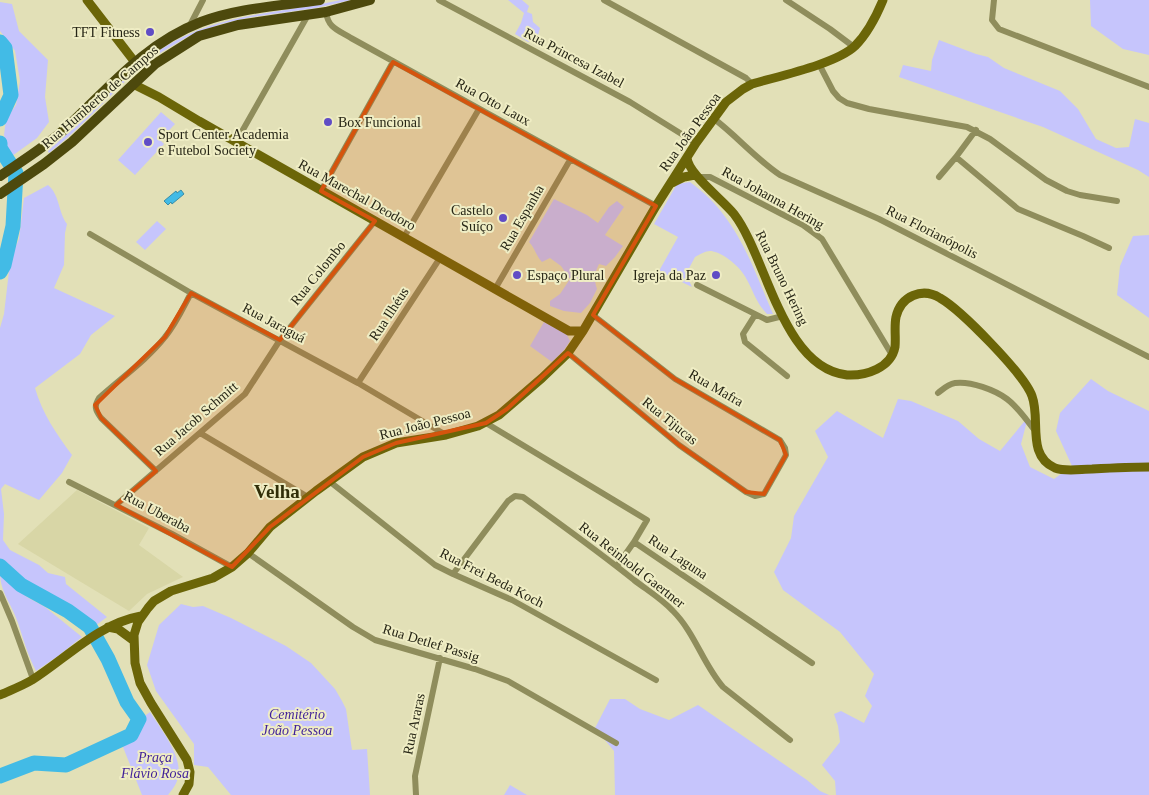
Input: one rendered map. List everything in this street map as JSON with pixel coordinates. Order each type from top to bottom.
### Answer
[{"type":"main road","name":"Rua Humberto de Campos","points":[[0,176],[62,131],[134,61],[169,37],[189,27],[236,12],[286,2],[320,0]]},
{"type":"main road","name":"Rua Humberto de Campos","points":[[0,194],[44,164],[85,131],[133,84],[165,57],[200,36],[238,25],[326,12],[370,0]]},
{"type":"main road","name":"Rua João Pessoa","points":[[184,795],[190,778],[187,760],[140,683],[135,663],[134,638],[139,619],[154,601],[171,590],[213,578],[232,567],[248,553],[270,527],[329,481],[376,450],[410,439],[446,435],[486,423],[507,409],[571,349],[593,316],[686,157],[713,118],[730,98],[752,84],[819,64],[844,54],[854,47],[872,26],[883,0]]},
{"type":"main road","points":[[89,1],[134,61]]},
{"type":"main road","name":"Rua Marechal Deodoro","points":[[133,84],[160,97],[569,331],[583,331]]},
{"type":"main road","name":"Rua Bruno Hering","points":[[686,157],[688,165],[696,176],[722,200],[734,215],[752,248],[783,316],[796,340],[808,355],[820,366],[832,372],[853,375],[872,372],[882,366],[892,355]]},
{"type":"main road","points":[[669,184],[684,177],[696,176]]},
{"type":"main road","points":[[892,355],[895,347],[896,317],[904,301],[911,295],[920,293],[930,293],[937,296],[952,306],[985,338],[1025,382],[1032,396],[1036,411],[1037,448],[1045,462],[1057,469],[1075,470],[1149,467]]},
{"type":"main road","points":[[569,331],[571,349]]},
{"type":"main road","points":[[111,627],[125,623],[128,625],[139,619]]},
{"type":"main road","points":[[0,695],[33,679],[82,644],[111,627],[139,619]]},
{"type":"main road","points":[[128,625],[134,638]]},
{"type":"main road","points":[[111,627],[134,638]]},
{"type":"street","points":[[189,27],[203,0]]},
{"type":"street","name":"Rua Princesa Izabel","points":[[439,0],[630,102],[696,143]]},
{"type":"street","points":[[604,0],[746,78],[752,84]]},
{"type":"street","points":[[786,0],[854,47]]},
{"type":"street","points":[[994,0],[992,20],[999,29],[1149,87]]},
{"type":"street","name":"Rua Otto Laux","points":[[326,12],[327,20],[332,27],[656,206]]},
{"type":"street","points":[[236,142],[308,15]]},
{"type":"street","points":[[321,190],[394,62]]},
{"type":"street","points":[[819,64],[833,91],[839,98],[847,102],[869,109],[976,130],[1046,180],[1067,191],[1117,201]]},
{"type":"street","points":[[404,237],[479,109]]},
{"type":"street","name":"Rua Florianópolis","points":[[713,118],[769,168],[780,175],[879,219],[1149,357]]},
{"type":"street","points":[[939,177],[976,130]]},
{"type":"street","points":[[956,157],[1018,209],[1109,248]]},
{"type":"street","name":"Rua Espanha","points":[[495,289],[570,160]]},
{"type":"street","name":"Rua Johanna Hering","points":[[696,176],[710,177],[803,225],[822,239],[892,355]]},
{"type":"street","name":"Rua Colombo","points":[[280,340],[375,221]]},
{"type":"street","name":"Rua Jaraguá","points":[[90,234],[191,294],[358,383],[446,435]]},
{"type":"street","name":"Rua Ilhéus","points":[[358,383],[440,258]]},
{"type":"street","points":[[697,285],[767,320],[783,316]]},
{"type":"street","points":[[156,471],[101,418],[96,411],[95,404],[99,398],[152,352],[176,322],[191,294]]},
{"type":"street","points":[[755,315],[743,334],[745,342],[787,376]]},
{"type":"street","name":"Rua Mafra","points":[[593,316],[675,379],[780,440],[785,448],[786,455],[764,494]]},
{"type":"street","name":"Rua Jacob Schmitt","points":[[116,505],[245,394],[280,340]]},
{"type":"street","name":"Rua Tijucas","points":[[571,349],[679,445],[746,492],[755,496],[764,494]]},
{"type":"street","points":[[938,393],[946,386],[955,383],[965,383],[996,393],[1007,399],[1036,432]]},
{"type":"street","name":"Rua Laguna","points":[[486,423],[647,520],[634,542],[812,663]]},
{"type":"street","points":[[200,433],[308,497]]},
{"type":"street","name":"Rua Frei Beda Koch","points":[[329,481],[435,565],[512,600],[656,680]]},
{"type":"street","name":"Rua Uberaba","points":[[69,482],[232,567]]},
{"type":"street","name":"Rua Reinhold Gaertner","points":[[452,574],[508,501],[515,496],[523,497],[672,609],[684,623],[700,648],[714,676],[723,687],[790,740]]},
{"type":"street","points":[[617,566],[634,542]]},
{"type":"street","name":"Rua Detlef Passig","points":[[248,553],[353,627],[375,640],[440,658],[508,681],[616,743]]},
{"type":"street","points":[[0,593],[33,679]]},
{"type":"street","name":"Rua Araras","points":[[416,795],[415,776],[440,658]]},
{"type":"highlighted area","points":[[393,62],[656,206],[593,315],[675,379],[780,440],[786,455],[764,494],[746,492],[679,445],[568,353],[507,409],[486,423],[396,443],[363,457],[270,527],[232,567],[116,505],[156,471],[101,418],[95,405],[165,337],[191,293],[280,340],[375,221],[321,191]]},
{"type":"shaded area","points":[[181,190],[184,194],[172,204],[171,202],[168,205],[164,201],[176,191],[177,193]]},
{"type":"shaded area","points":[[77,490],[149,528],[139,545],[183,577],[147,594],[129,611],[18,544]]},
{"type":"green space","points":[[341,0],[351,0],[316,8],[252,17],[221,24],[189,36],[155,56],[154,54],[176,40],[221,22]]},
{"type":"green space","points":[[508,0],[522,0],[529,6],[527,12],[532,14],[533,22],[540,28],[537,39],[528,42],[515,34],[524,13]]},
{"type":"green space","points":[[1090,0],[1149,0],[1149,55],[1123,49],[1091,26]]},
{"type":"green space","points":[[0,2],[12,4],[19,31],[48,60],[45,97],[49,122],[37,138],[12,156],[8,151],[4,135],[6,119],[16,105],[20,81],[15,51],[0,31]]},
{"type":"green space","points":[[939,40],[988,57],[1004,68],[1060,91],[1078,109],[1096,139],[1116,148],[1129,147],[1135,119],[1149,123],[1149,177],[1138,170],[1043,127],[899,77],[903,65],[931,71],[932,60]]},
{"type":"green space","points":[[144,61],[145,63],[62,143],[49,153],[47,150]]},
{"type":"green space","name":"Sport Center Academia e Futebol Society","points":[[161,112],[175,124],[160,140],[164,144],[135,175],[118,160]]},
{"type":"green space","points":[[690,182],[706,195],[731,225],[741,242],[773,314],[767,314],[761,307],[742,272],[717,252],[708,251],[695,257],[686,274],[692,287],[659,271],[678,237],[654,224],[677,184]]},
{"type":"green space","points":[[48,185],[55,194],[67,224],[64,265],[54,288],[115,316],[91,335],[80,354],[35,388],[51,423],[72,455],[62,473],[39,500],[5,484],[1,489],[4,514],[3,540],[10,550],[39,565],[48,573],[65,577],[66,584],[107,617],[95,626],[0,562],[0,328],[4,314],[9,271],[13,253],[19,239],[24,198]]},
{"type":"green space","points":[[554,199],[587,215],[598,223],[609,207],[617,201],[624,207],[605,235],[623,246],[606,266],[599,264],[595,276],[597,289],[590,303],[581,313],[564,311],[550,306],[550,301],[560,294],[570,279],[561,266],[550,258],[542,262],[529,242]]},
{"type":"green space","points":[[157,221],[166,229],[145,250],[136,242]]},
{"type":"green space","points":[[1149,235],[1149,318],[1117,295],[1120,266],[1133,236]]},
{"type":"green space","points":[[544,322],[566,333],[570,341],[552,362],[530,346]]},
{"type":"green space","points":[[1091,379],[1108,391],[1149,411],[1149,795],[836,795],[835,781],[822,765],[840,742],[834,714],[841,711],[864,723],[872,706],[865,696],[874,674],[840,632],[783,590],[774,572],[791,538],[794,516],[828,457],[815,431],[837,411],[883,438],[898,399],[911,401],[958,421],[979,439],[1000,451],[1028,417],[1021,444],[1030,467],[1054,479],[1072,466],[1056,431],[1060,413]]},
{"type":"green space","points":[[0,572],[27,597],[45,607],[82,637],[36,671],[16,616],[4,592]]},
{"type":"green space","name":"Cemitério João Pessoa","points":[[181,604],[193,607],[203,606],[231,618],[286,646],[311,663],[335,689],[346,709],[352,750],[367,749],[370,795],[231,795],[208,767],[194,765],[194,744],[156,691],[147,665],[159,625]]},
{"type":"green space","points":[[610,699],[625,699],[640,709],[669,720],[698,705],[807,780],[820,791],[829,795],[615,795],[614,751],[595,728]]},
{"type":"green space","name":"Praça Flávio Rosa","points":[[150,712],[170,743],[179,769],[177,780],[168,795],[142,795],[123,747],[138,731],[142,718]]},
{"type":"green space","points":[[510,785],[527,795],[504,795]]},
{"type":"waterway","points":[[0,42],[5,48],[11,95],[0,119]]},
{"type":"waterway","points":[[0,143],[0,148],[16,173],[13,226],[4,265],[0,272]]},
{"type":"waterway","points":[[0,566],[21,585],[68,611],[90,627],[108,659],[127,702],[139,719],[131,735],[66,765],[34,763],[0,776]]},
{"type":"place","name":"TFT Fitness","points":[[150,32]]},
{"type":"place","name":"Box Funcional","points":[[328,122]]},
{"type":"place","name":"Sport Center Academia e Futebol Society","points":[[148,142]]},
{"type":"place","name":"Castelo Suíço","points":[[503,218]]},
{"type":"place","name":"Espaço Plural","points":[[517,275]]},
{"type":"place","name":"Igreja da Paz","points":[[716,275]]},
{"type":"district","name":"Velha","points":[[277,491]]}]
